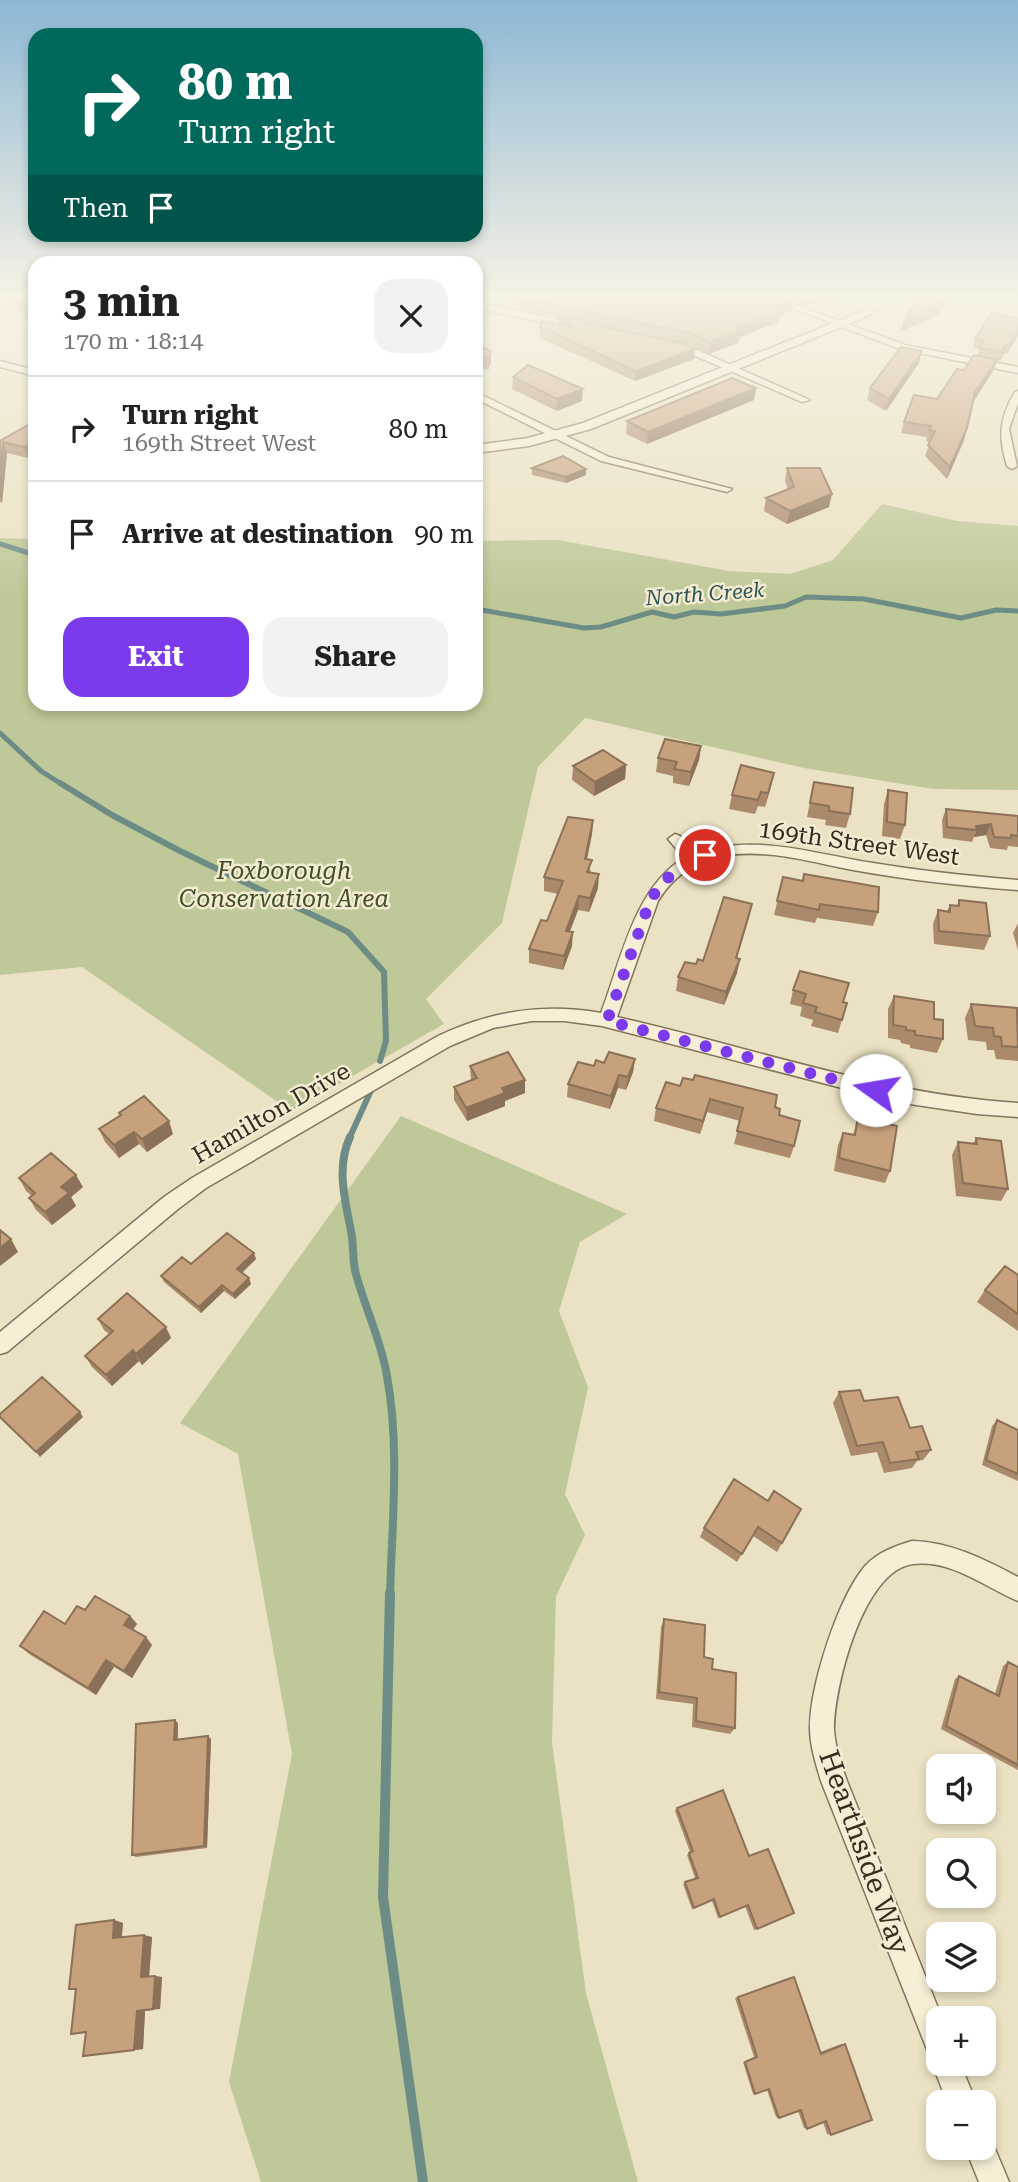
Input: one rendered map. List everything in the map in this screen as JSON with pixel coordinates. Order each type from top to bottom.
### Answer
[{"type":"street","points":[[483,399],[605,459],[727,489]]},
{"type":"street","points":[[483,448],[556,436],[654,399]]},
{"type":"street","points":[[1012,466],[1004,442],[1003,426],[1016,399]]},
{"type":"street","points":[[675,839],[694,859]]},
{"type":"street","name":"169th Street West","points":[[607,1021],[650,901],[658,886],[669,875],[694,859],[722,850],[759,849],[910,874],[1018,885]]},
{"type":"street","name":"Hamilton Drive","points":[[0,1345],[171,1203],[199,1183],[451,1037],[480,1025],[526,1015],[577,1016],[607,1021],[876,1090],[923,1099],[1018,1110]]},
{"type":"street","name":"Hearthside Way","points":[[926,2012],[834,1781],[825,1753],[823,1706],[858,1596],[866,1582],[888,1562],[912,1552],[942,1554],[1018,1589]]},
{"type":"street","points":[[985,2160],[993,2182]]},
{"type":"green space","name":"Foxborough Conservation Area","points":[[882,504],[957,521],[1018,526],[1018,790],[933,789],[804,768],[585,718],[538,767],[502,923],[426,999],[444,1024],[291,1111],[82,967],[0,975],[0,538],[28,539],[28,711],[483,711],[483,541],[558,540],[729,571],[790,574],[833,560]]},
{"type":"green space","points":[[401,1116],[627,1214],[580,1242],[559,1311],[588,1387],[565,1494],[585,1535],[556,1596],[552,1743],[586,1993],[638,2182],[261,2182],[229,2082],[292,1754],[238,1454],[180,1423]]},
{"type":"building","points":[[681,399],[729,399],[648,432],[627,421]]},
{"type":"building","points":[[913,399],[973,399],[967,428],[950,467],[928,445],[935,431],[929,430],[931,426],[904,422]]},
{"type":"building","points":[[28,425],[28,444],[24,447],[3,442],[0,475],[0,441]]},
{"type":"building","points":[[563,456],[586,469],[566,477],[532,468]]},
{"type":"building","points":[[787,468],[820,468],[832,494],[790,511],[766,498],[794,487]]},
{"type":"building","points":[[665,739],[701,746],[691,772],[674,769],[677,762],[658,758]]},
{"type":"building","points":[[603,750],[626,765],[595,782],[573,766]]},
{"type":"building","points":[[741,765],[774,773],[768,793],[761,792],[758,800],[732,795]]},
{"type":"building","points":[[814,782],[853,788],[850,814],[829,811],[829,806],[810,803]]},
{"type":"building","points":[[888,790],[907,793],[905,825],[887,822]]},
{"type":"building","points":[[946,809],[1018,816],[1018,836],[994,837],[991,824],[976,826],[977,830],[947,827]]},
{"type":"building","points":[[568,817],[593,820],[585,859],[592,860],[587,872],[599,874],[590,898],[579,896],[566,931],[573,932],[564,956],[529,949],[541,920],[547,921],[563,881],[544,877]]},
{"type":"building","points":[[804,874],[879,887],[878,912],[820,904],[819,910],[777,901],[783,877],[803,881]]},
{"type":"building","points":[[724,897],[752,904],[736,958],[740,959],[726,992],[678,977],[685,962],[696,964],[698,959],[703,961]]},
{"type":"building","points":[[959,900],[986,903],[990,936],[939,931],[938,910],[950,912],[950,905],[959,906]]},
{"type":"building","points":[[800,971],[849,983],[843,1002],[847,1003],[842,1020],[815,1012],[817,1007],[803,1003],[806,994],[793,990]]},
{"type":"building","points":[[894,996],[934,1002],[934,1019],[943,1020],[943,1039],[915,1035],[915,1031],[893,1025]]},
{"type":"building","points":[[971,1004],[1017,1008],[1018,1047],[1002,1046],[1001,1037],[994,1036],[993,1028],[975,1026]]},
{"type":"building","points":[[508,1052],[525,1080],[502,1088],[505,1093],[466,1108],[454,1087],[477,1078],[470,1066]]},
{"type":"building","points":[[609,1052],[635,1059],[628,1077],[619,1075],[611,1096],[568,1084],[578,1062],[594,1066],[596,1060],[604,1063]]},
{"type":"building","points":[[695,1075],[777,1095],[775,1107],[780,1109],[779,1115],[800,1121],[794,1146],[737,1131],[743,1108],[710,1099],[703,1121],[656,1108],[666,1082],[680,1086],[683,1078],[693,1080]]},
{"type":"building","points":[[144,1096],[169,1121],[142,1139],[134,1132],[114,1145],[99,1129]]},
{"type":"building","points":[[858,1117],[897,1126],[890,1171],[839,1158],[843,1133],[855,1135]]},
{"type":"building","points":[[976,1138],[1001,1141],[1008,1189],[963,1183],[958,1142],[977,1144]]},
{"type":"building","points":[[51,1153],[76,1175],[61,1187],[69,1193],[45,1212],[29,1198],[35,1193],[19,1178]]},
{"type":"building","points":[[0,1230],[11,1239],[0,1248]]},
{"type":"building","points":[[227,1233],[254,1253],[237,1269],[249,1278],[233,1294],[222,1285],[199,1307],[161,1276],[182,1257],[191,1264]]},
{"type":"building","points":[[1005,1266],[1018,1275],[1018,1314],[985,1290]]},
{"type":"building","points":[[127,1293],[166,1327],[136,1354],[133,1350],[106,1375],[85,1356],[113,1331],[98,1319]]},
{"type":"building","points":[[42,1377],[80,1412],[36,1452],[0,1414]]},
{"type":"building","points":[[860,1390],[864,1401],[898,1397],[910,1428],[922,1426],[931,1450],[916,1452],[919,1459],[890,1463],[883,1442],[857,1446],[839,1392]]},
{"type":"building","points":[[997,1420],[1018,1430],[1018,1474],[986,1460]]},
{"type":"building","points":[[734,1479],[768,1501],[774,1491],[801,1509],[782,1543],[758,1527],[742,1554],[704,1528]]},
{"type":"building","points":[[95,1596],[130,1616],[124,1625],[146,1637],[124,1671],[106,1660],[88,1688],[20,1646],[44,1611],[65,1624],[77,1606],[85,1610]]},
{"type":"building","points":[[664,1619],[705,1625],[704,1657],[713,1659],[712,1669],[736,1673],[735,1728],[696,1721],[697,1698],[659,1692]]},
{"type":"building","points":[[1008,1662],[1018,1667],[1018,1765],[946,1726],[959,1676],[999,1696]]},
{"type":"building","points":[[175,1720],[174,1740],[208,1736],[204,1846],[132,1855],[136,1724]]},
{"type":"building","points":[[723,1790],[749,1856],[768,1849],[794,1913],[757,1929],[748,1905],[720,1917],[714,1899],[694,1908],[685,1882],[698,1878],[689,1853],[693,1851],[677,1808]]},
{"type":"building","points":[[114,1920],[113,1938],[144,1935],[141,1977],[155,1976],[153,2009],[137,2011],[134,2050],[83,2056],[86,2032],[71,2034],[76,1989],[69,1989],[76,1925]]},
{"type":"building","points":[[794,1977],[821,2054],[845,2044],[872,2120],[831,2135],[826,2121],[807,2129],[801,2110],[779,2118],[769,2089],[755,2094],[745,2062],[757,2057],[738,1997]]},
{"type":"waterway","name":"North Creek","points":[[0,544],[28,553]]},
{"type":"waterway","name":"North Creek","points":[[483,610],[584,628],[601,627],[652,612],[674,617],[694,612],[721,614],[785,606],[806,597],[864,599],[961,618],[996,610],[1018,611]]},
{"type":"waterway","points":[[0,733],[41,771],[63,785]]},
{"type":"waterway","points":[[60,783],[112,815],[180,851],[348,932],[384,972],[386,1041],[380,1061]]},
{"type":"waterway","points":[[349,1139],[373,1086]]},
{"type":"waterway","points":[[350,1137],[343,1160],[343,1184],[355,1269],[381,1350],[391,1403],[394,1485],[390,1595]]},
{"type":"waterway","points":[[390,1593],[383,1897],[423,2182]]},
{"type":"route","points":[[705,855],[688,862],[658,886],[650,901],[607,1021],[824,1079],[876,1090]]}]
